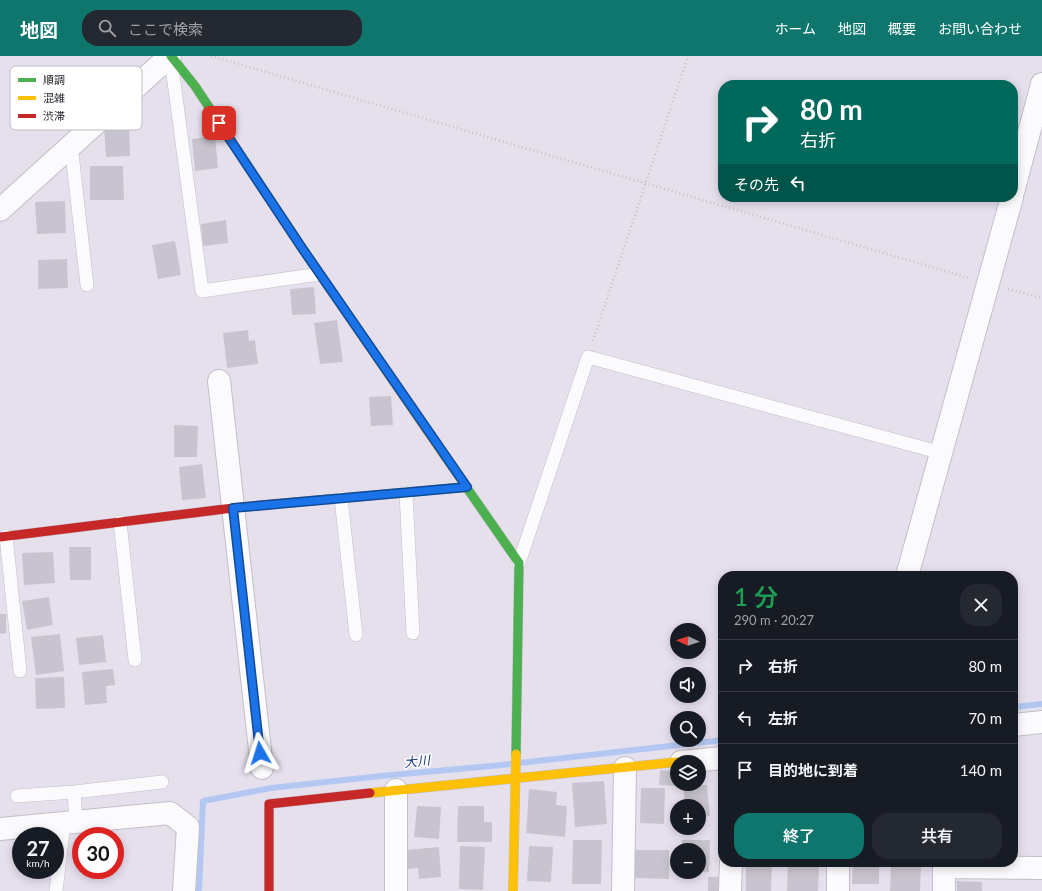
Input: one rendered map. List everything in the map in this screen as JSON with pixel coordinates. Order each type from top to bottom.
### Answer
[{"type":"street","points":[[142,81],[170,56],[195,86],[319,274],[519,563],[513,891]]},
{"type":"street","points":[[1018,173],[1042,84]]},
{"type":"street","points":[[0,210],[88,130]]},
{"type":"street","points":[[908,571],[1011,202]]},
{"type":"street","points":[[219,381],[262,768]]},
{"type":"street","points":[[3,536],[233,508],[467,487]]},
{"type":"street","points":[[1018,724],[1042,722]]},
{"type":"street","points":[[706,760],[718,758]]},
{"type":"street","points":[[269,891],[269,804],[670,763]]},
{"type":"street","points":[[623,891],[625,768]]},
{"type":"street","points":[[396,790],[396,891]]},
{"type":"street","points":[[0,828],[170,813],[188,827],[184,891]]},
{"type":"street","points":[[730,891],[731,867]]},
{"type":"street","points":[[838,867],[838,891]]},
{"type":"street","points":[[944,867],[944,891]]},
{"type":"street","points":[[1018,867],[1042,868]]},
{"type":"lane","points":[[170,56],[202,291],[319,274]]},
{"type":"lane","points":[[71,145],[87,285]]},
{"type":"lane","points":[[519,563],[588,357],[942,452]]},
{"type":"lane","points":[[406,493],[413,633]]},
{"type":"lane","points":[[341,498],[356,635]]},
{"type":"lane","points":[[120,522],[135,660]]},
{"type":"lane","points":[[3,536],[20,671]]},
{"type":"lane","points":[[17,796],[74,792],[162,782]]},
{"type":"lane","points":[[56,891],[70,822],[74,792]]},
{"type":"path","points":[[211,56],[1042,298]]},
{"type":"path","points":[[588,357],[688,56]]},
{"type":"building","points":[[104,130],[129,130],[130,156],[106,157]]},
{"type":"building","points":[[215,136],[218,168],[195,171],[192,139]]},
{"type":"building","points":[[90,166],[123,166],[124,200],[90,200]]},
{"type":"building","points":[[65,201],[66,233],[37,234],[35,202]]},
{"type":"building","points":[[226,220],[228,243],[203,246],[201,224]]},
{"type":"building","points":[[175,241],[181,275],[158,279],[152,245]]},
{"type":"building","points":[[67,259],[68,288],[38,289],[38,260]]},
{"type":"building","points":[[314,287],[316,314],[292,315],[290,289]]},
{"type":"building","points":[[337,320],[343,362],[320,364],[314,323]]},
{"type":"building","points":[[248,330],[249,341],[255,340],[258,364],[227,368],[223,333]]},
{"type":"building","points":[[391,396],[393,425],[371,426],[369,397]]},
{"type":"building","points":[[174,425],[198,426],[197,457],[174,457]]},
{"type":"building","points":[[202,464],[206,498],[182,500],[179,467]]},
{"type":"building","points":[[69,547],[91,547],[91,580],[70,580]]},
{"type":"building","points":[[53,552],[55,583],[24,585],[22,553]]},
{"type":"building","points":[[49,597],[53,625],[27,630],[22,601]]},
{"type":"building","points":[[0,614],[6,614],[6,633],[0,634]]},
{"type":"building","points":[[60,634],[64,671],[36,675],[31,637]]},
{"type":"building","points":[[103,635],[106,662],[79,665],[76,638]]},
{"type":"building","points":[[113,669],[115,685],[106,686],[107,703],[85,705],[82,672]]},
{"type":"building","points":[[64,677],[65,708],[36,709],[35,678]]},
{"type":"building","points":[[660,770],[670,771],[670,786],[659,785]]},
{"type":"building","points":[[604,781],[607,824],[575,827],[572,783]]},
{"type":"building","points":[[706,785],[710,816],[706,816],[706,799],[684,799],[684,791],[706,791]]},
{"type":"building","points":[[641,788],[665,788],[664,824],[640,823]]},
{"type":"building","points":[[529,789],[557,792],[556,805],[567,806],[565,837],[526,833]]},
{"type":"building","points":[[417,806],[441,807],[439,839],[414,837]]},
{"type":"building","points":[[458,806],[484,806],[484,822],[492,822],[492,842],[457,842]]},
{"type":"building","points":[[573,840],[602,840],[601,884],[572,884]]},
{"type":"building","points":[[682,840],[710,840],[709,872],[706,872],[706,843],[682,843]]},
{"type":"building","points":[[460,846],[485,847],[483,890],[459,889]]},
{"type":"building","points":[[529,846],[553,847],[551,882],[527,881]]},
{"type":"building","points":[[439,847],[441,877],[419,879],[418,868],[407,869],[405,850]]},
{"type":"building","points":[[634,850],[669,850],[669,879],[634,878]]},
{"type":"building","points":[[746,867],[772,867],[771,891],[746,891]]},
{"type":"building","points":[[788,867],[819,867],[818,891],[787,891]]},
{"type":"building","points":[[853,867],[879,867],[879,884],[852,884]]},
{"type":"building","points":[[891,867],[921,867],[920,891],[890,891]]},
{"type":"building","points":[[708,877],[724,877],[724,891],[708,891]]},
{"type":"building","points":[[957,881],[982,882],[982,891],[957,891]]},
{"type":"waterway","name":"大川","points":[[1018,706],[1042,704]]},
{"type":"waterway","name":"大川","points":[[199,891],[203,801],[271,788],[502,765],[718,741]]},
{"type":"traffic: fast","points":[[171,56],[195,86],[348,315]]},
{"type":"traffic: fast","points":[[442,452],[519,563],[516,754]]},
{"type":"traffic: fast","points":[[275,504],[467,487]]},
{"type":"traffic: slow","points":[[348,315],[442,452]]},
{"type":"traffic: slow","points":[[513,891],[516,754]]},
{"type":"traffic: slow","points":[[370,793],[670,763]]},
{"type":"traffic: jam","points":[[0,537],[275,504]]},
{"type":"traffic: jam","points":[[269,891],[269,804],[370,793]]},
{"type":"route","points":[[219,123],[302,248],[467,487],[233,508],[260,753]]}]
